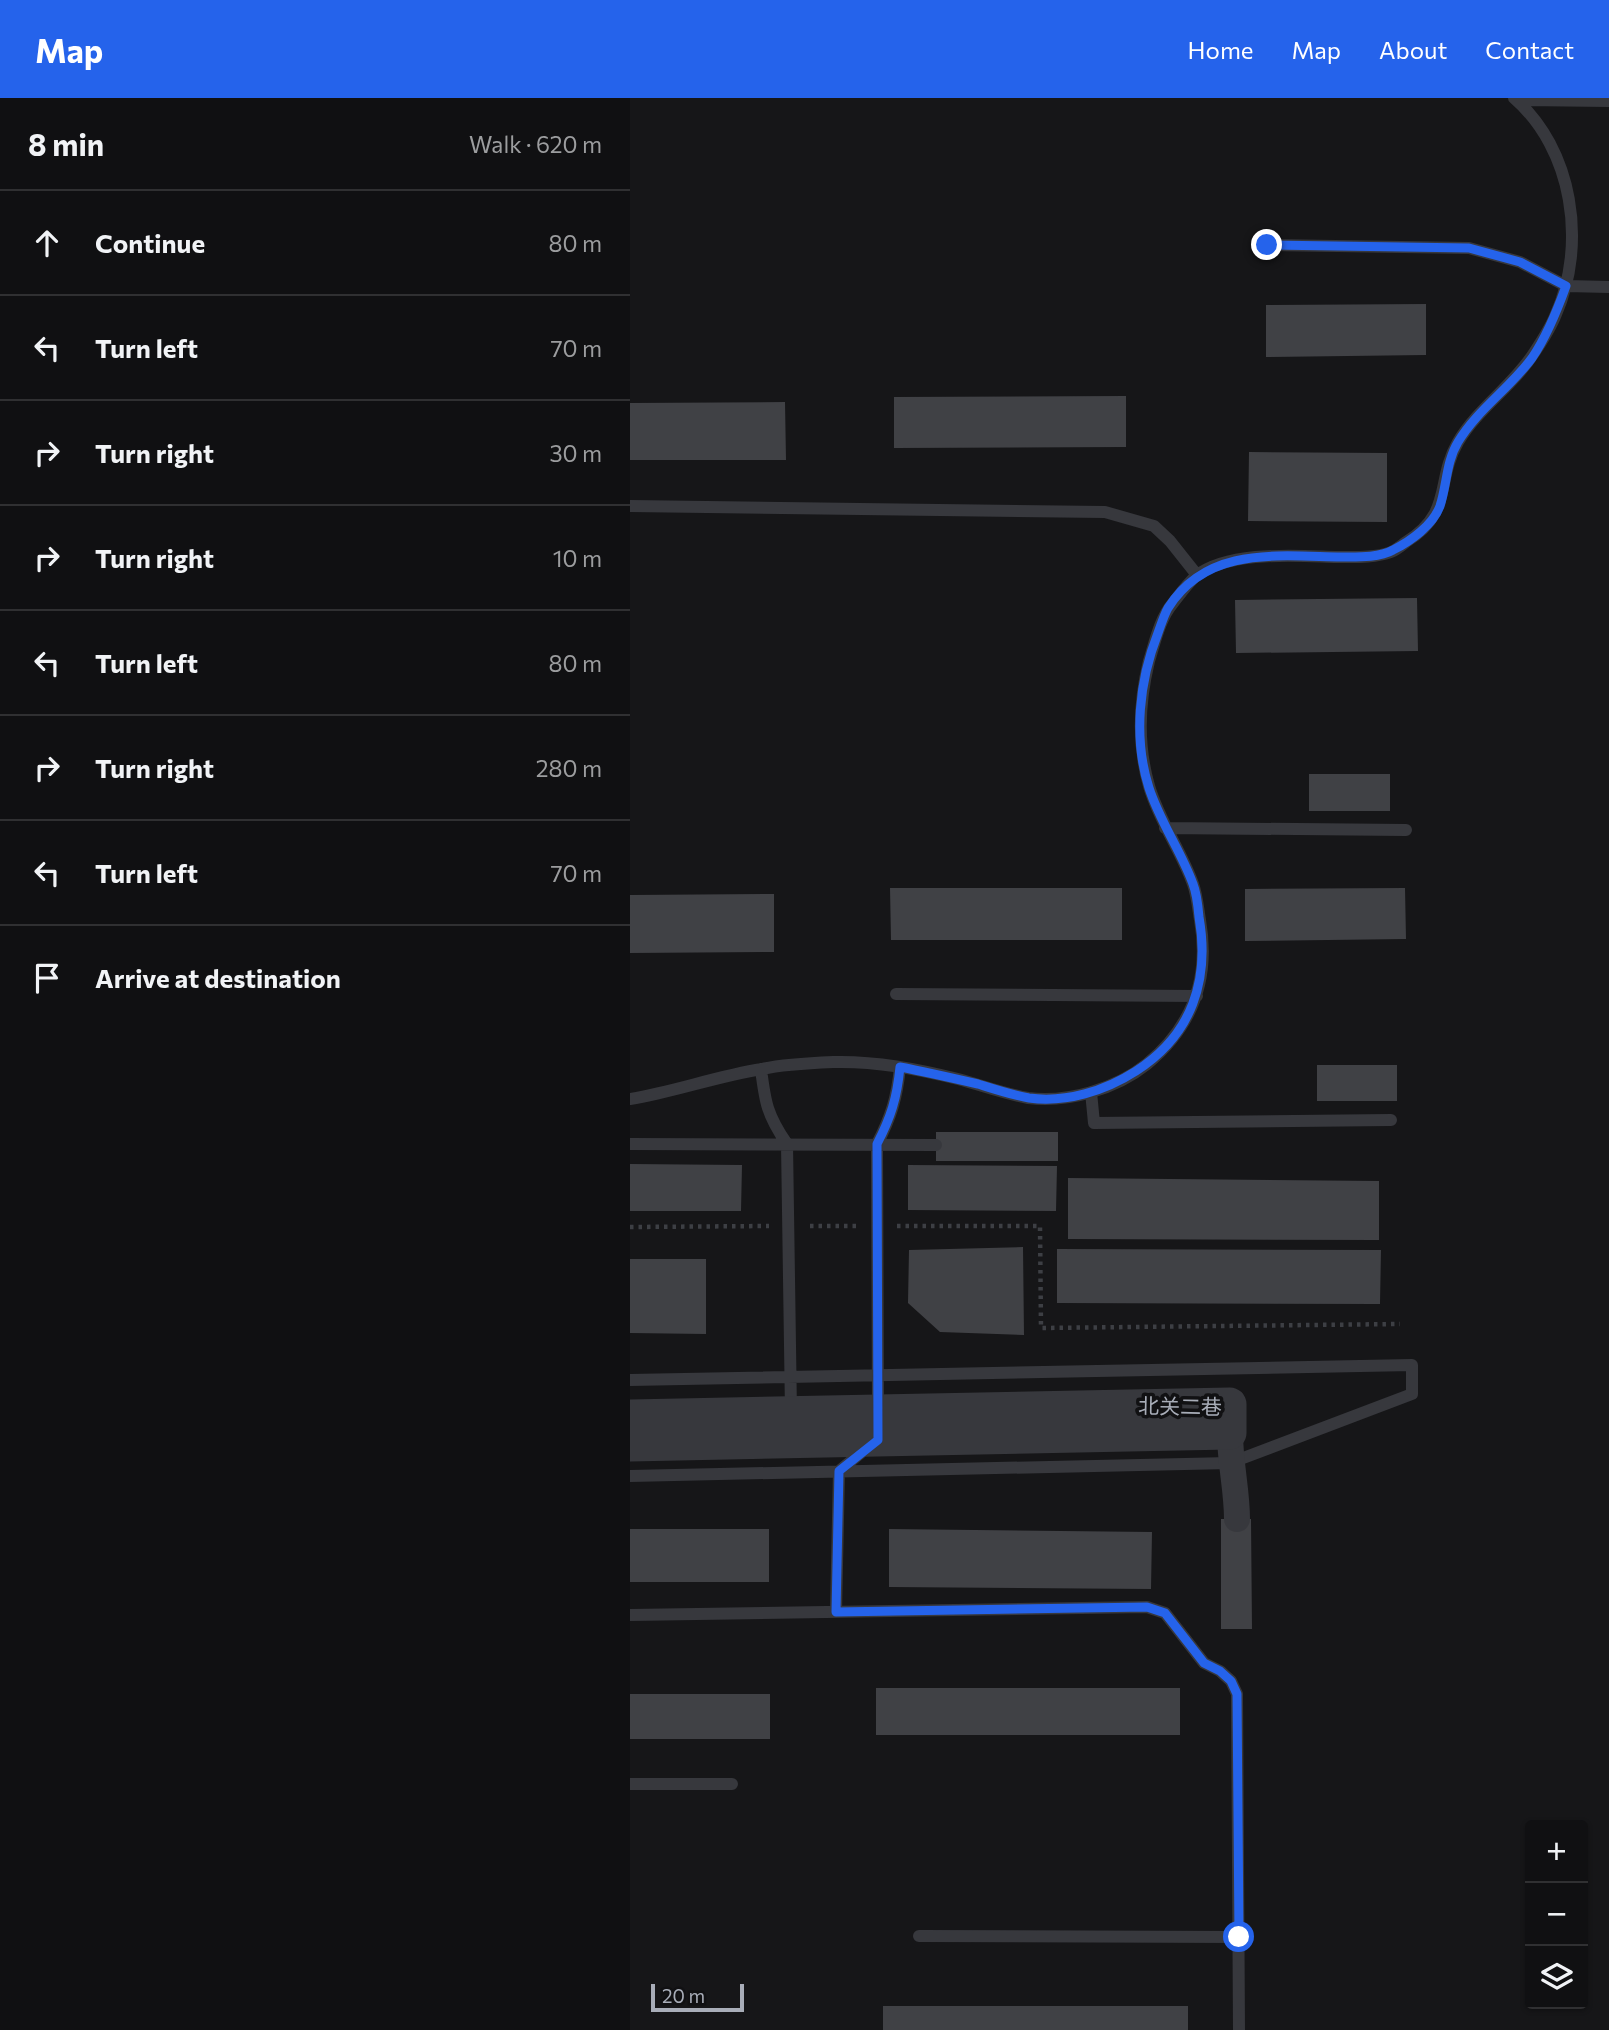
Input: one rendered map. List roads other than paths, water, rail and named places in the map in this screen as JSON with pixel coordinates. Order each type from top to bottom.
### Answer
[{"type":"street","name":"北关二巷","points":[[630,1416],[799,1437]]},
{"type":"street","name":"北关二巷","points":[[630,1445],[799,1437],[878,1425],[1230,1448]]},
{"type":"street","points":[[1230,1448],[1237,1491],[1237,1519]]},
{"type":"lane","points":[[1516,99],[1609,101]]},
{"type":"lane","points":[[630,1099],[761,1069],[839,1062],[900,1067],[1030,1098],[1063,1098],[1091,1092],[1122,1080],[1147,1064],[1168,1043],[1187,1018],[1197,996],[1203,961],[1202,933],[1194,886],[1165,828],[1149,787],[1142,754],[1140,719],[1144,684],[1155,642],[1168,609],[1197,575],[1237,558],[1356,557],[1390,553],[1419,534],[1439,509],[1448,466],[1457,444],[1475,419],[1532,357],[1556,315],[1566,286],[1571,247],[1570,202],[1562,170],[1537,120],[1516,99]]},
{"type":"lane","points":[[1267,245],[1469,248],[1520,262],[1566,286],[1609,287]]},
{"type":"lane","points":[[630,506],[1105,512],[1154,527],[1171,541],[1197,575]]},
{"type":"lane","points":[[1165,828],[1406,830]]},
{"type":"lane","points":[[896,994],[1197,996]]},
{"type":"lane","points":[[836,1612],[839,1471],[878,1425],[877,1144],[891,1118],[897,1097],[900,1067]]},
{"type":"lane","points":[[761,1069],[764,1097],[771,1121],[787,1144],[790,1376],[799,1437],[839,1471]]},
{"type":"lane","points":[[1091,1092],[1094,1122],[1391,1121]]},
{"type":"lane","points":[[630,1144],[936,1145]]},
{"type":"lane","points":[[630,1380],[1412,1365],[1412,1394],[1230,1448],[839,1471],[630,1476]]},
{"type":"lane","points":[[630,1615],[1147,1607],[1165,1613],[1204,1663],[1220,1671],[1231,1681],[1237,1694],[1239,2030]]},
{"type":"lane","points":[[630,1784],[732,1784]]},
{"type":"lane","points":[[919,1936],[1239,1937]]}]
